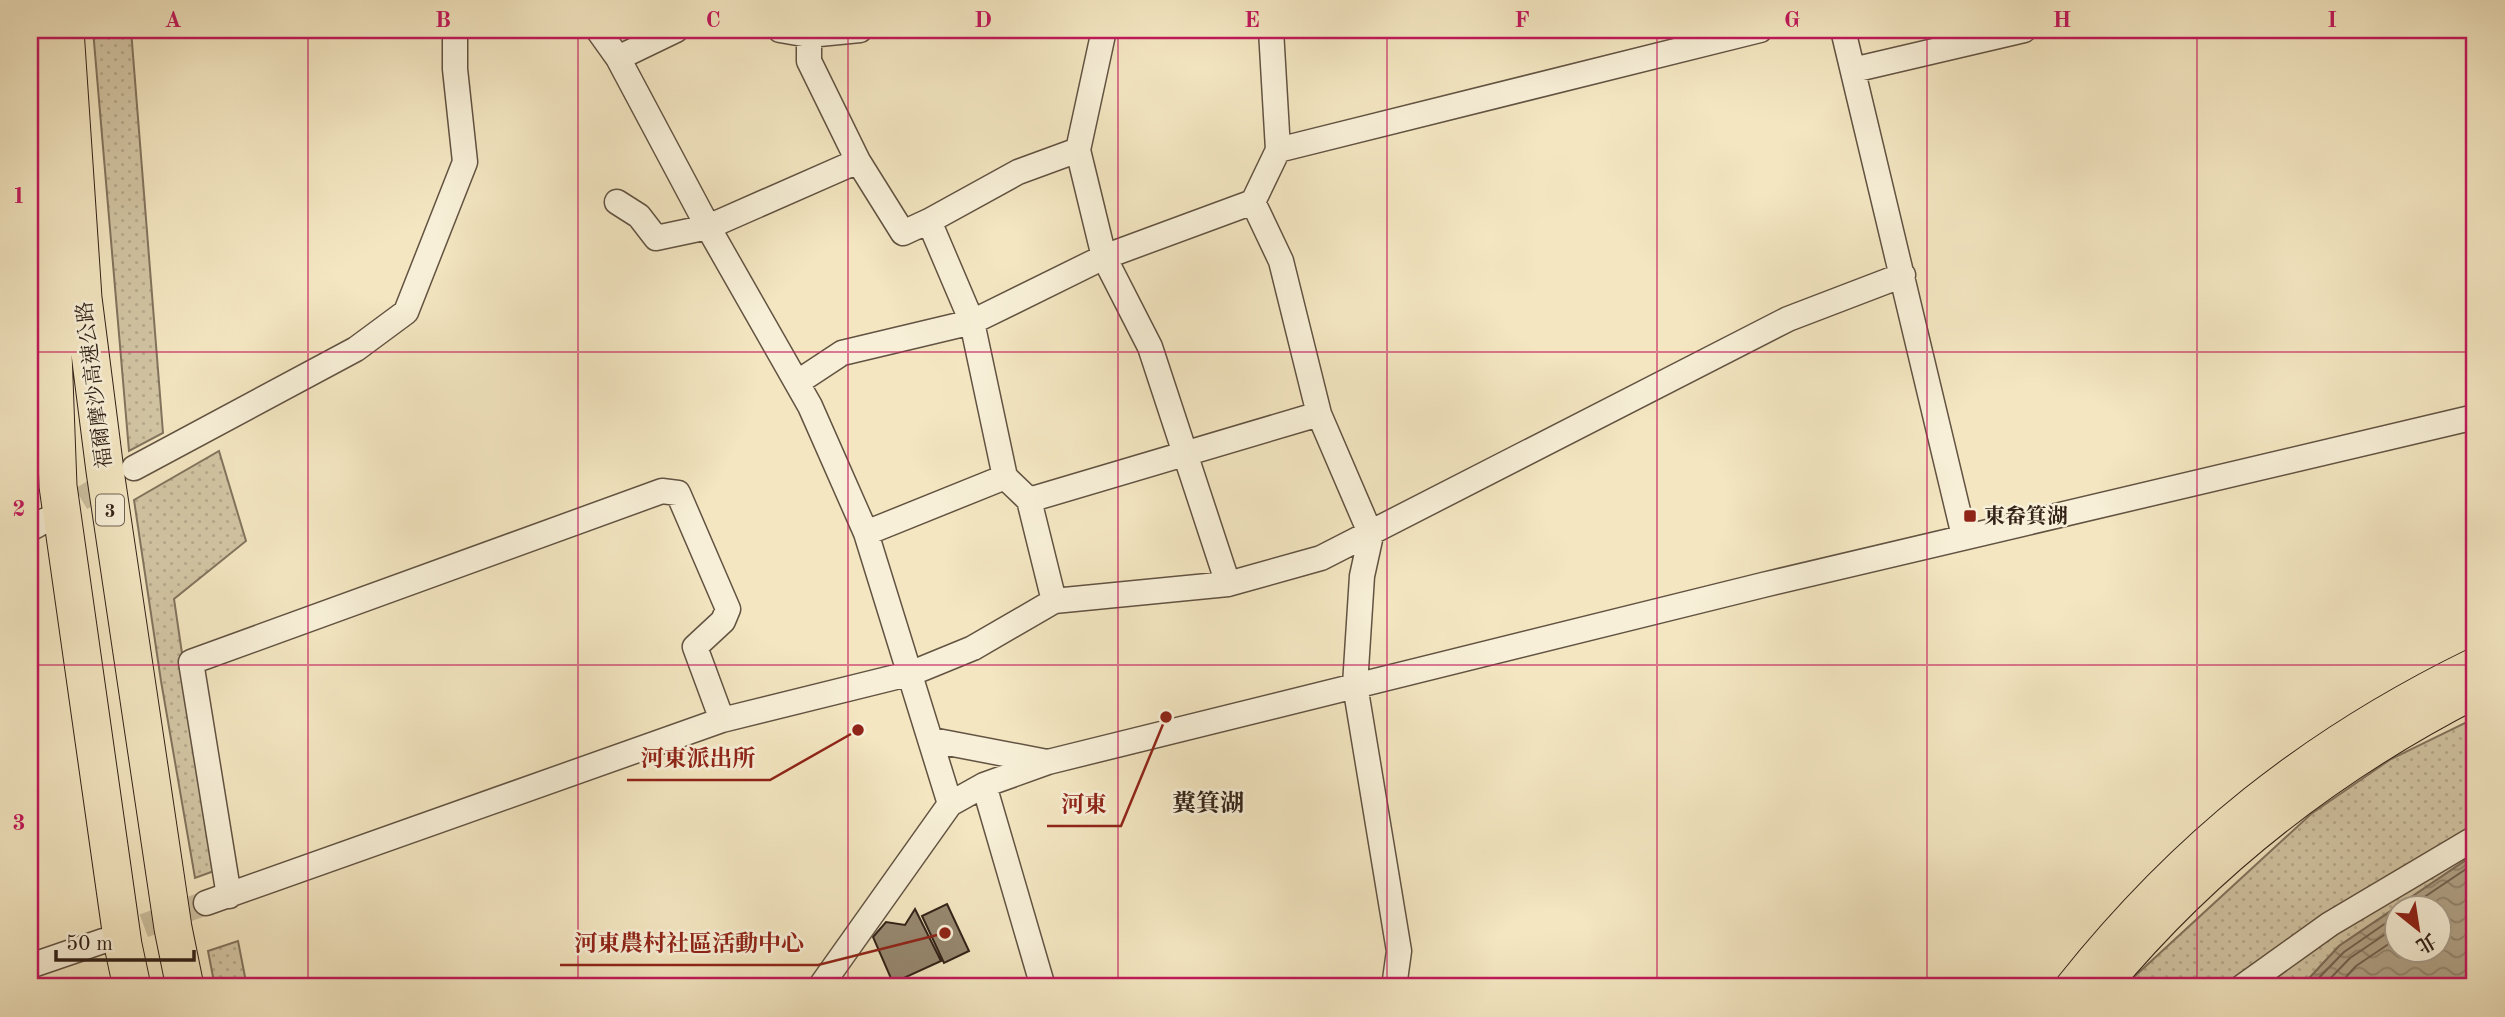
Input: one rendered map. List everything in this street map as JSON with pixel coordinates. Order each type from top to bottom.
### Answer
[{"type":"highway","name":"福爾摩沙高速公路","points":[[32,30],[51,299],[58,486],[113,943],[130,987]]},
{"type":"highway","name":"福爾摩沙高速公路","points":[[65,30],[83,298],[103,457],[173,928],[185,987]]},
{"type":"main road","points":[[2071,987],[2124,923],[2216,831],[2277,781],[2355,728],[2475,664]]},
{"type":"main road","points":[[2103,987],[2136,948],[2220,866],[2298,799],[2370,750],[2475,692]]},
{"type":"street","points":[[134,468],[356,349],[406,312],[465,162],[455,69],[455,30]]},
{"type":"street","points":[[598,30],[618,58],[708,226],[798,382],[866,533],[912,673],[950,804]]},
{"type":"street","points":[[618,58],[676,30]]},
{"type":"street","points":[[780,30],[809,35],[860,30]]},
{"type":"street","points":[[1104,30],[1078,150],[1104,257],[1150,347],[1187,451],[1228,584]]},
{"type":"street","points":[[798,382],[842,353],[972,322],[1104,257],[1253,202],[1278,150],[1271,30]]},
{"type":"street","points":[[1278,150],[1760,30]]},
{"type":"street","points":[[1843,30],[1964,536]]},
{"type":"street","points":[[1853,70],[2024,30]]},
{"type":"street","points":[[809,35],[809,61],[858,161],[903,233],[1018,172],[1078,150]]},
{"type":"street","points":[[617,202],[639,216],[656,238],[708,226],[858,161]]},
{"type":"street","points":[[1253,202],[1281,261],[1319,414],[1371,535],[1362,576],[1355,685],[1399,951],[1394,987]]},
{"type":"street","points":[[929,221],[972,322],[1005,477],[1029,500],[1055,601]]},
{"type":"street","points":[[722,720],[695,647],[723,621],[728,609],[678,493],[662,491],[191,662],[218,900],[722,720],[912,673],[973,648],[1055,601],[1228,584],[1321,558],[1371,535],[1788,319],[1903,275]]},
{"type":"street","points":[[1029,500],[1319,414]]},
{"type":"street","points":[[820,987],[950,804],[984,785],[1048,762],[1964,536],[2475,416]]},
{"type":"street","points":[[866,533],[1005,477]]},
{"type":"street","points":[[932,740],[1048,762]]},
{"type":"street","points":[[984,785],[1043,987]]},
{"type":"street","points":[[2242,987],[2330,924],[2475,838]]},
{"type":"street","points":[[30,967],[113,943]]},
{"type":"shaded area","points":[[93,30],[131,30],[163,433],[129,451]]},
{"type":"shaded area","points":[[219,451],[246,541],[174,599],[214,871],[195,878],[161,681],[134,500]]},
{"type":"shaded area","points":[[2475,718],[2475,854],[2416,894],[2382,894],[2382,917],[2339,946],[2301,987],[2128,987],[2134,977],[2311,814],[2391,759]]},
{"type":"shaded area","points":[[238,941],[247,987],[215,987],[208,951]]},
{"type":"water","points":[[2475,854],[2475,987],[2301,987],[2339,946],[2382,917],[2382,964],[2452,964],[2452,894],[2416,894]]},
{"type":"building","points":[[947,904],[969,951],[944,963],[922,916]]},
{"type":"building","points":[[915,909],[941,961],[893,983],[873,937],[886,922],[905,925]]},
{"type":"tunnel","points":[[50,517],[118,477]]},
{"type":"tunnel","points":[[110,938],[206,903]]},
{"type":"place","name":"東畚箕湖","points":[[1970,516]]},
{"type":"place","name":"河東","points":[[1166,717]]},
{"type":"place","name":"河東派出所","points":[[858,730]]},
{"type":"place","name":"河東農村社區活動中心","points":[[945,933]]},
{"type":"district","name":"糞箕湖","points":[[1208,803]]}]
